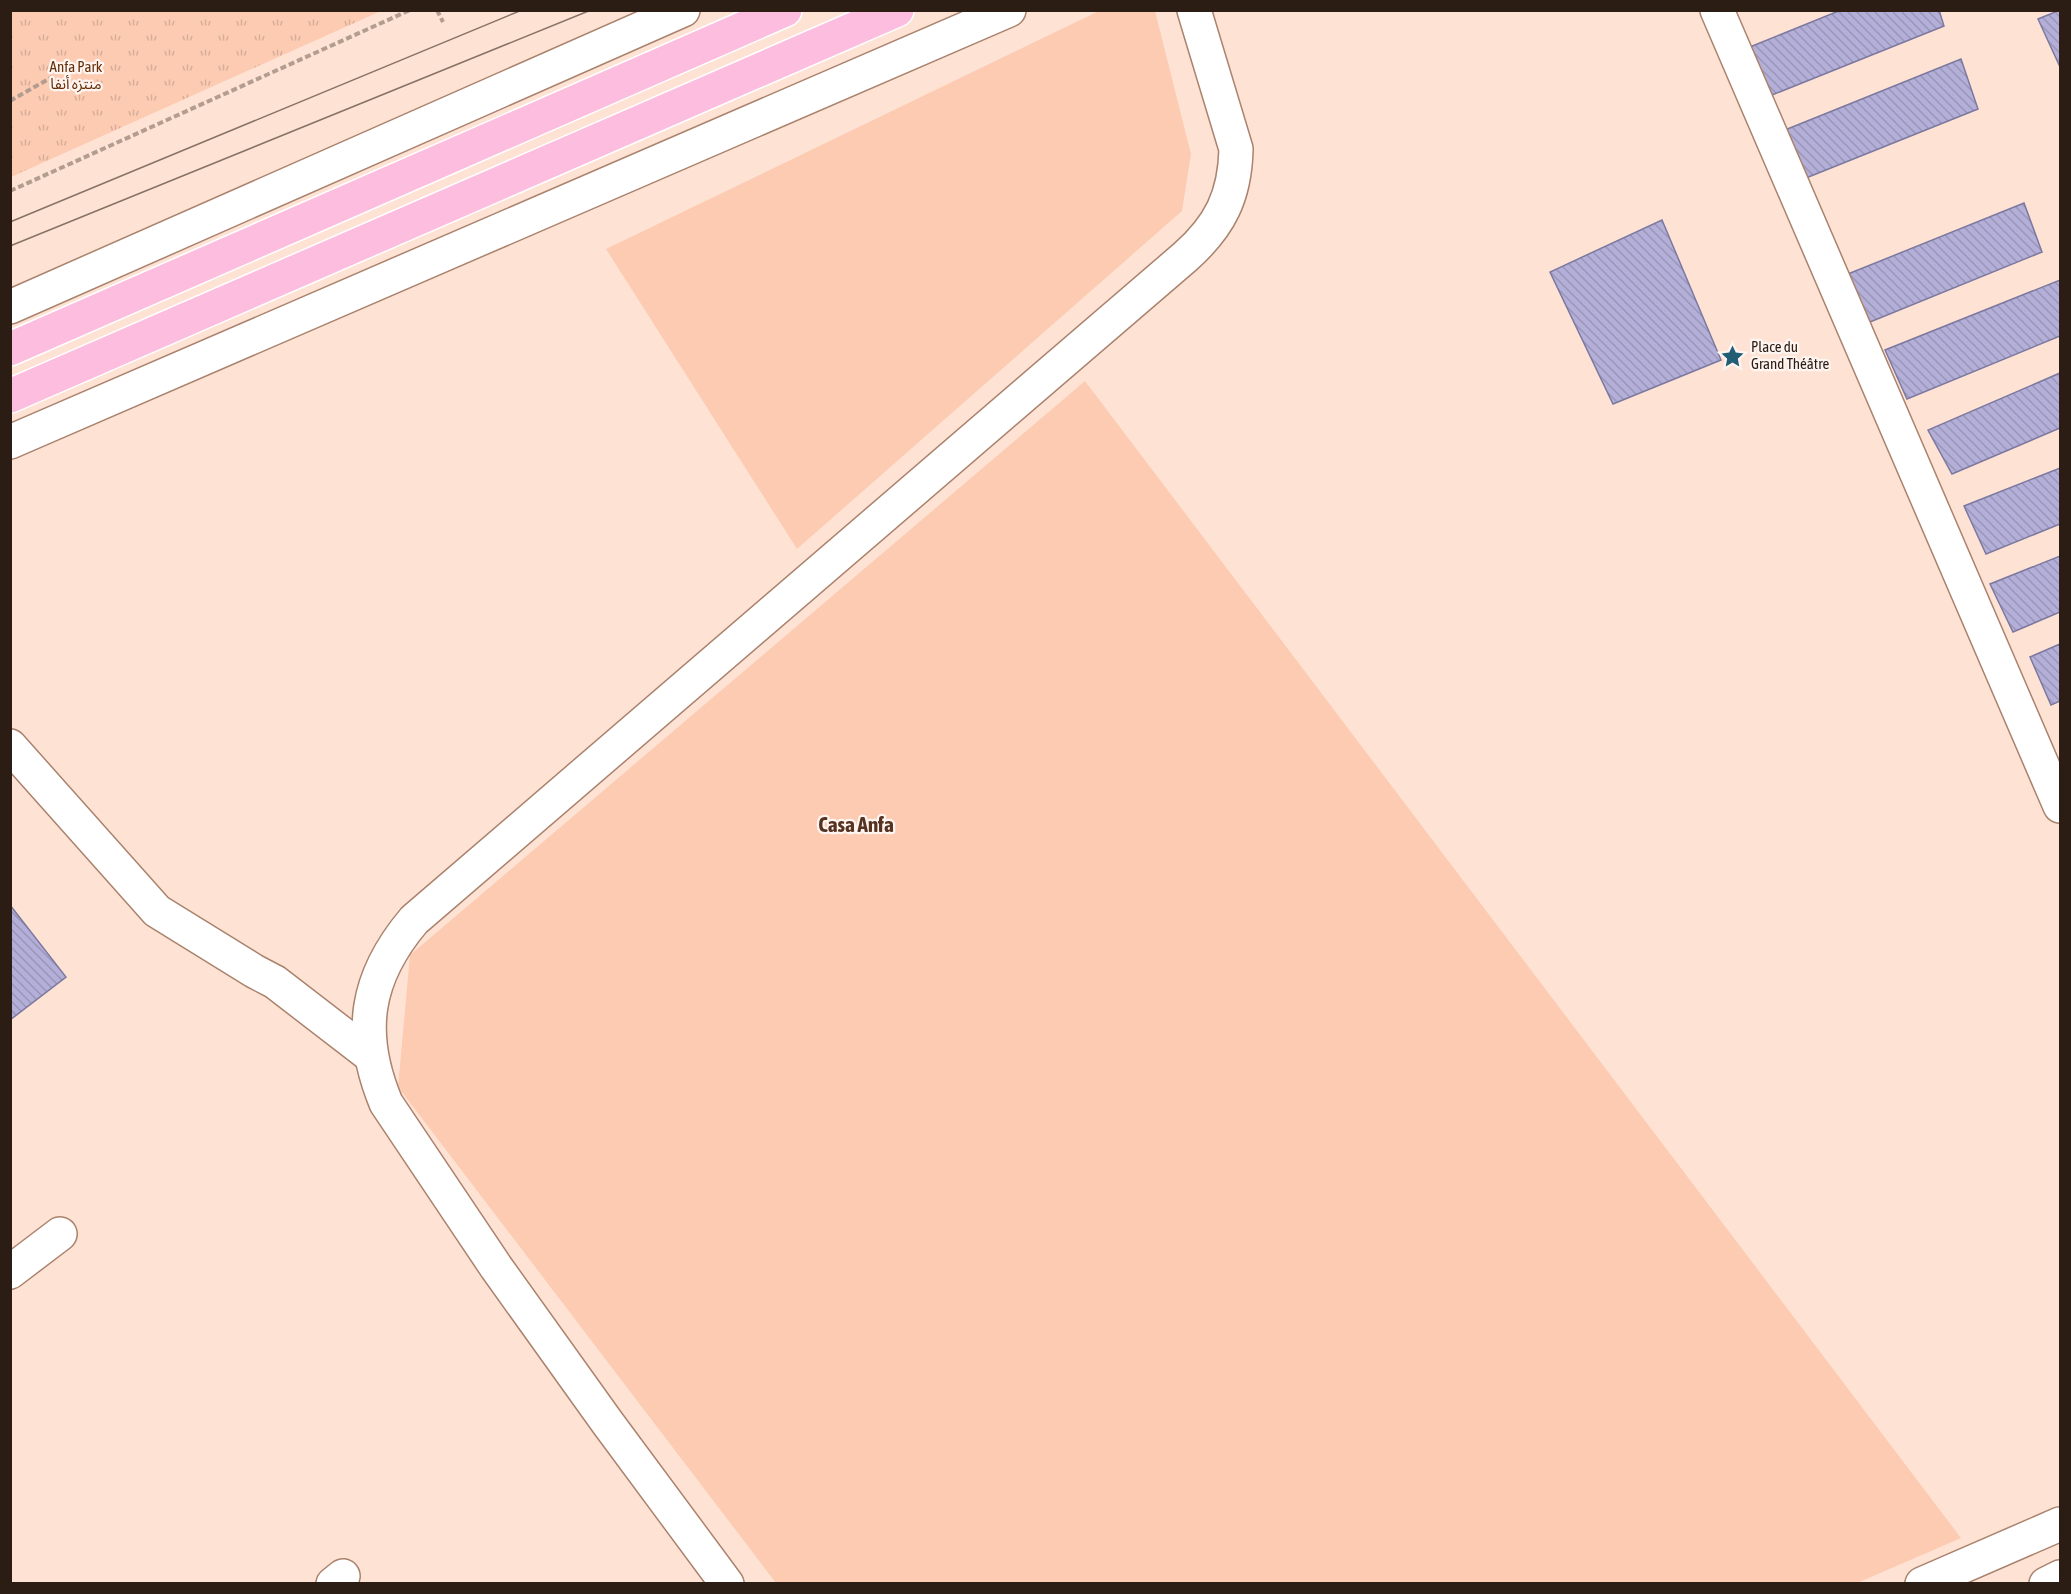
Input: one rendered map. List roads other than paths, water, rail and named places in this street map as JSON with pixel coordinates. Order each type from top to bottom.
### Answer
[{"type":"main road","points":[[10,349],[785,10]]},
{"type":"main road","points":[[10,396],[897,10]]},
{"type":"street","points":[[10,307],[683,10]]},
{"type":"street","points":[[10,442],[1010,10]]},
{"type":"street","points":[[727,1584],[496,1267],[386,1102],[370,1056],[370,1007],[376,983],[385,960],[398,939],[414,920],[1176,265],[1214,228],[1231,190],[1236,149],[1194,10]]},
{"type":"street","points":[[1717,10],[2061,806]]},
{"type":"street","points":[[10,746],[157,911],[275,982],[370,1056]]},
{"type":"street","points":[[10,1272],[60,1234]]},
{"type":"street","points":[[1923,1584],[2061,1524]]},
{"type":"street","points":[[2046,1584],[2061,1577]]},
{"type":"tram line","points":[[10,222],[522,10]]},
{"type":"tram line","points":[[10,246],[591,10]]},
{"type":"place","name":"Place du Grand Théâtre","points":[[1733,356]]},
{"type":"district","name":"Casa Anfa","points":[[856,825]]},
{"type":"park label","name":"Anfa Park منتزه أنفا","points":[[76,76]]}]
